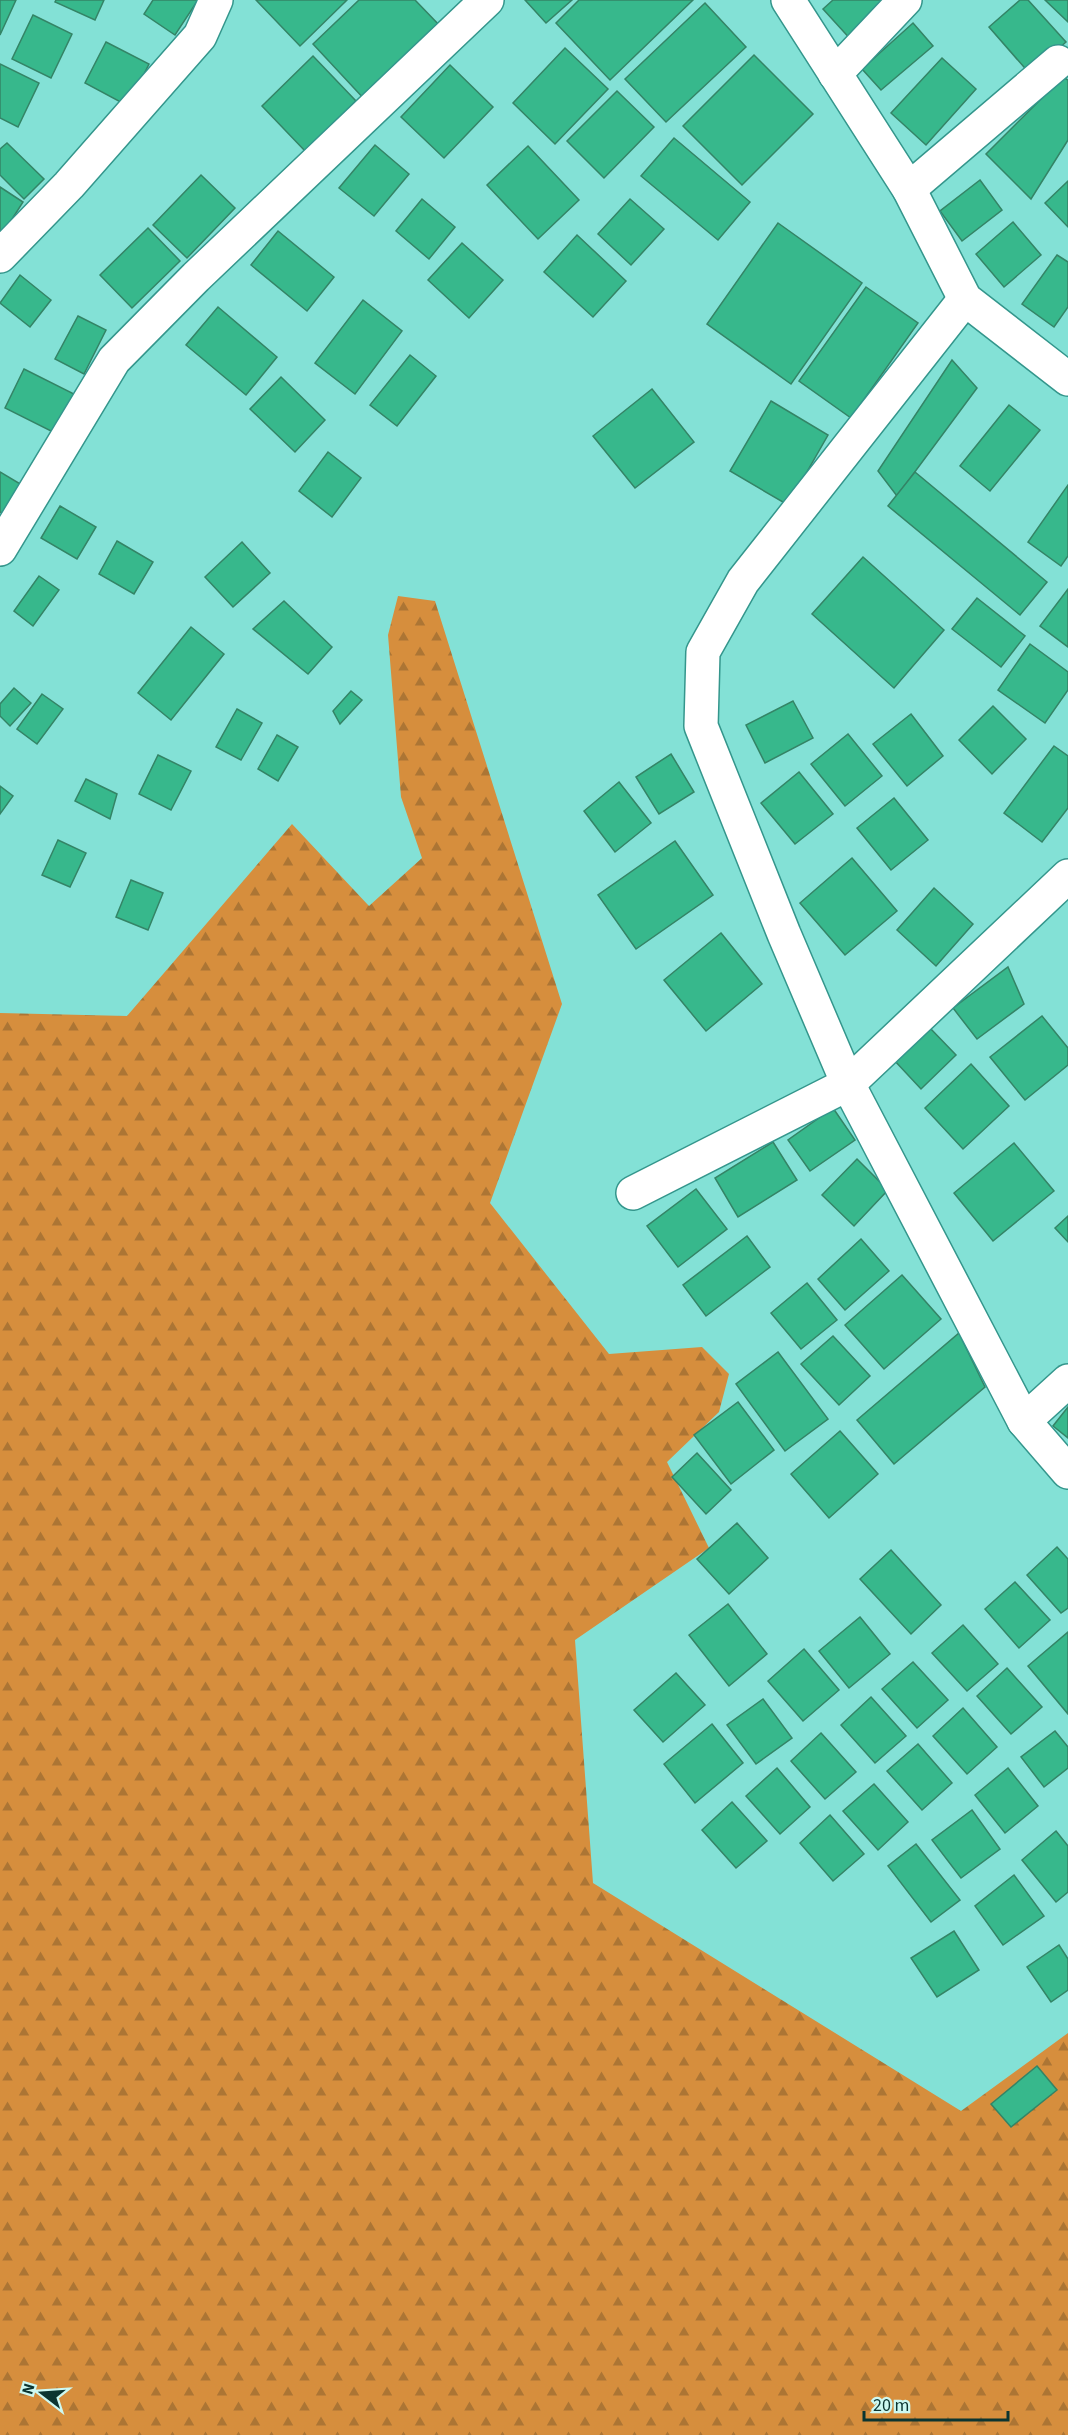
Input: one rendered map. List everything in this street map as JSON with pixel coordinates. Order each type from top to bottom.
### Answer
[{"type":"street","points":[[0,256],[69,185],[200,36],[216,0]]},
{"type":"street","points":[[0,549],[114,360],[196,278],[487,0]]},
{"type":"street","points":[[788,0],[909,189],[965,299],[1068,379]]},
{"type":"street","points":[[835,74],[905,0]]},
{"type":"street","points":[[909,189],[1058,62]]},
{"type":"street","points":[[965,299],[743,581],[703,652],[701,726],[784,933],[848,1084],[1024,1421],[1068,1472]]},
{"type":"street","points":[[633,1193],[848,1084],[1068,876]]},
{"type":"street","points":[[1024,1421],[1068,1381]]},
{"type":"green space","points":[[398,596],[435,601],[562,1004],[490,1203],[609,1354],[702,1347],[729,1374],[719,1412],[667,1462],[709,1548],[575,1640],[593,1883],[961,2111],[1068,2033],[1068,2435],[0,2435],[0,1013],[127,1016],[292,824],[369,906],[422,858],[401,797],[388,635]]},
{"type":"building","points":[[0,0],[16,0],[0,35]]},
{"type":"building","points":[[56,0],[104,0],[95,20],[55,2]]},
{"type":"building","points":[[153,0],[198,0],[175,35],[144,14]]},
{"type":"building","points":[[256,0],[347,0],[300,46]]},
{"type":"building","points":[[359,0],[415,0],[442,28],[366,101],[313,44]]},
{"type":"building","points":[[525,0],[572,0],[546,23]]},
{"type":"building","points":[[579,0],[693,0],[610,80],[556,23]]},
{"type":"building","points":[[833,0],[894,0],[853,42],[823,9]]},
{"type":"building","points":[[1020,0],[1028,0],[1066,42],[1030,74],[989,27]]},
{"type":"building","points":[[1045,0],[1068,0],[1068,22]]},
{"type":"building","points":[[705,3],[746,47],[666,122],[625,79]]},
{"type":"building","points":[[33,15],[72,34],[51,78],[12,59]]},
{"type":"building","points":[[913,23],[933,46],[881,90],[862,69]]},
{"type":"building","points":[[106,42],[149,64],[128,106],[85,83]]},
{"type":"building","points":[[565,48],[608,89],[555,144],[513,103]]},
{"type":"building","points":[[754,55],[813,114],[742,185],[683,126]]},
{"type":"building","points":[[313,56],[356,101],[305,151],[262,106]]},
{"type":"building","points":[[942,58],[976,89],[926,145],[891,113]]},
{"type":"building","points":[[0,64],[39,83],[18,127],[0,118]]},
{"type":"building","points":[[450,65],[493,107],[444,158],[401,117]]},
{"type":"building","points":[[1063,77],[1068,80],[1068,140],[1031,199],[986,154]]},
{"type":"building","points":[[617,91],[654,127],[604,178],[567,141]]},
{"type":"building","points":[[674,138],[750,202],[718,240],[641,176]]},
{"type":"building","points":[[7,143],[44,179],[24,199],[0,175],[0,149]]},
{"type":"building","points":[[375,145],[409,174],[374,216],[339,188]]},
{"type":"building","points":[[528,146],[579,200],[538,239],[487,185]]},
{"type":"building","points":[[201,175],[235,208],[187,258],[153,225]]},
{"type":"building","points":[[980,180],[1002,210],[962,241],[940,211]]},
{"type":"building","points":[[1068,181],[1068,227],[1045,203]]},
{"type":"building","points":[[0,187],[23,202],[0,238]]},
{"type":"building","points":[[422,199],[455,227],[429,259],[396,231]]},
{"type":"building","points":[[630,199],[664,229],[631,265],[598,234]]},
{"type":"building","points":[[1013,222],[1041,255],[1004,287],[976,254]]},
{"type":"building","points":[[778,223],[862,283],[791,384],[707,324]]},
{"type":"building","points":[[148,228],[180,261],[132,308],[100,275]]},
{"type":"building","points":[[278,231],[334,277],[307,311],[251,265]]},
{"type":"building","points":[[577,235],[626,281],[593,317],[544,272]]},
{"type":"building","points":[[462,243],[503,280],[469,318],[428,280]]},
{"type":"building","points":[[1057,255],[1068,262],[1068,307],[1054,327],[1022,304]]},
{"type":"building","points":[[20,275],[51,300],[30,327],[0,303]]},
{"type":"building","points":[[866,287],[918,323],[851,418],[799,381]]},
{"type":"building","points":[[363,300],[402,331],[355,394],[315,363]]},
{"type":"building","points":[[218,307],[277,357],[246,395],[186,345]]},
{"type":"building","points":[[78,316],[106,330],[84,374],[55,359]]},
{"type":"building","points":[[410,355],[436,376],[397,426],[370,405]]},
{"type":"building","points":[[952,360],[977,388],[897,496],[878,471]]},
{"type":"building","points":[[24,369],[74,394],[55,433],[5,408]]},
{"type":"building","points":[[281,377],[325,420],[295,452],[250,409]]},
{"type":"building","points":[[652,389],[694,442],[635,488],[593,436]]},
{"type":"building","points":[[771,401],[828,435],[788,505],[730,471]]},
{"type":"building","points":[[1009,405],[1040,430],[990,491],[960,466]]},
{"type":"building","points":[[328,452],[361,478],[332,517],[299,491]]},
{"type":"building","points":[[0,472],[22,485],[4,514],[0,512]]},
{"type":"building","points":[[915,472],[1047,582],[1020,615],[888,506]]},
{"type":"building","points":[[1068,485],[1068,556],[1061,566],[1028,542]]},
{"type":"building","points":[[60,506],[96,527],[77,559],[41,538]]},
{"type":"building","points":[[117,541],[153,562],[134,594],[99,574]]},
{"type":"building","points":[[242,542],[270,573],[233,607],[205,577]]},
{"type":"building","points":[[863,557],[944,630],[894,688],[812,614]]},
{"type":"building","points":[[39,576],[59,590],[33,626],[14,611]]},
{"type":"building","points":[[1068,589],[1068,647],[1040,626]]},
{"type":"building","points":[[977,598],[1025,636],[1001,667],[952,629]]},
{"type":"building","points":[[284,601],[332,647],[308,674],[253,629]]},
{"type":"building","points":[[191,627],[224,654],[171,720],[138,693]]},
{"type":"building","points":[[1030,644],[1068,672],[1068,690],[1045,723],[998,690]]},
{"type":"building","points":[[14,688],[31,703],[10,726],[0,716],[0,704]]},
{"type":"building","points":[[351,691],[362,700],[340,724],[333,711]]},
{"type":"building","points":[[42,694],[63,709],[37,744],[17,729]]},
{"type":"building","points":[[793,701],[813,738],[765,763],[746,725]]},
{"type":"building","points":[[993,706],[1026,739],[992,774],[959,740]]},
{"type":"building","points":[[237,709],[262,723],[241,760],[216,747]]},
{"type":"building","points":[[911,714],[943,756],[907,786],[873,744]]},
{"type":"building","points":[[848,734],[882,776],[845,806],[811,764]]},
{"type":"building","points":[[277,735],[298,747],[278,781],[258,769]]},
{"type":"building","points":[[1054,746],[1068,756],[1068,808],[1042,842],[1004,813]]},
{"type":"building","points":[[671,754],[694,792],[659,814],[636,777]]},
{"type":"building","points":[[158,755],[191,771],[171,810],[139,794]]},
{"type":"building","points":[[799,772],[833,814],[795,844],[761,803]]},
{"type":"building","points":[[86,779],[117,794],[110,819],[75,801]]},
{"type":"building","points":[[619,782],[651,823],[615,852],[584,811]]},
{"type":"building","points":[[0,786],[13,796],[0,814]]},
{"type":"building","points":[[894,798],[928,840],[891,870],[857,828]]},
{"type":"building","points":[[58,840],[86,853],[70,887],[42,875]]},
{"type":"building","points":[[675,841],[713,895],[636,949],[598,895]]},
{"type":"building","points":[[852,858],[897,911],[845,955],[800,903]]},
{"type":"building","points":[[131,880],[163,893],[148,930],[116,917]]},
{"type":"building","points":[[934,888],[973,924],[936,966],[897,930]]},
{"type":"building","points":[[721,933],[762,984],[706,1031],[664,980]]},
{"type":"building","points":[[1008,967],[1024,1004],[977,1039],[953,1008]]},
{"type":"building","points":[[1042,1016],[1068,1048],[1068,1065],[1025,1100],[990,1057]]},
{"type":"building","points":[[929,1027],[956,1055],[921,1089],[894,1060]]},
{"type":"building","points":[[971,1064],[1009,1106],[963,1149],[925,1108]]},
{"type":"building","points":[[833,1108],[855,1140],[810,1171],[788,1140]]},
{"type":"building","points":[[773,1142],[797,1180],[738,1217],[715,1178]]},
{"type":"building","points":[[1014,1143],[1054,1191],[993,1241],[954,1193]]},
{"type":"building","points":[[857,1159],[888,1190],[854,1226],[822,1195]]},
{"type":"building","points":[[696,1189],[727,1229],[678,1267],[647,1226]]},
{"type":"building","points":[[1068,1216],[1068,1242],[1055,1228]]},
{"type":"building","points":[[747,1236],[770,1267],[706,1316],[683,1285]]},
{"type":"building","points":[[861,1239],[889,1271],[845,1310],[818,1279]]},
{"type":"building","points":[[902,1275],[941,1319],[884,1369],[845,1325]]},
{"type":"building","points":[[807,1283],[837,1320],[801,1349],[771,1313]]},
{"type":"building","points":[[959,1333],[985,1387],[894,1464],[857,1420]]},
{"type":"building","points":[[833,1336],[870,1376],[839,1405],[801,1364]]},
{"type":"building","points":[[778,1352],[828,1419],[785,1451],[736,1384]]},
{"type":"building","points":[[738,1402],[774,1450],[731,1484],[694,1435]]},
{"type":"building","points":[[1068,1407],[1068,1438],[1053,1426]]},
{"type":"building","points":[[840,1431],[878,1474],[829,1518],[791,1474]]},
{"type":"building","points":[[697,1453],[731,1490],[706,1514],[672,1477]]},
{"type":"building","points":[[737,1523],[768,1558],[729,1594],[697,1559]]},
{"type":"building","points":[[1057,1547],[1068,1559],[1068,1608],[1061,1613],[1027,1575]]},
{"type":"building","points":[[891,1550],[941,1605],[911,1634],[860,1579]]},
{"type":"building","points":[[1015,1582],[1050,1620],[1019,1648],[985,1609]]},
{"type":"building","points":[[728,1604],[767,1654],[729,1686],[689,1635]]},
{"type":"building","points":[[860,1617],[890,1654],[849,1688],[819,1651]]},
{"type":"building","points":[[963,1625],[998,1664],[967,1691],[932,1653]]},
{"type":"building","points":[[1068,1632],[1068,1714],[1028,1666]]},
{"type":"building","points":[[804,1649],[839,1690],[803,1721],[768,1681]]},
{"type":"building","points":[[913,1662],[948,1700],[917,1728],[882,1689]]},
{"type":"building","points":[[1007,1668],[1042,1707],[1011,1734],[977,1696]]},
{"type":"building","points":[[676,1673],[705,1705],[663,1742],[634,1710]]},
{"type":"building","points":[[871,1697],[906,1736],[875,1763],[841,1725]]},
{"type":"building","points":[[763,1699],[792,1738],[756,1764],[727,1725]]},
{"type":"building","points":[[963,1708],[997,1747],[967,1774],[933,1736]]},
{"type":"building","points":[[712,1724],[743,1763],[695,1803],[664,1764]]},
{"type":"building","points":[[1055,1731],[1068,1747],[1068,1768],[1044,1787],[1021,1757]]},
{"type":"building","points":[[821,1733],[856,1772],[825,1799],[791,1761]]},
{"type":"building","points":[[918,1744],[952,1783],[922,1810],[887,1771]]},
{"type":"building","points":[[777,1768],[810,1807],[780,1834],[746,1796]]},
{"type":"building","points":[[1008,1768],[1038,1806],[1005,1833],[975,1795]]},
{"type":"building","points":[[874,1784],[908,1822],[878,1850],[843,1811]]},
{"type":"building","points":[[732,1802],[767,1841],[736,1868],[702,1830]]},
{"type":"building","points":[[972,1810],[1000,1849],[961,1878],[932,1840]]},
{"type":"building","points":[[830,1815],[864,1854],[833,1881],[800,1843]]},
{"type":"building","points":[[1056,1831],[1068,1846],[1068,1892],[1056,1902],[1022,1860]]},
{"type":"building","points":[[916,1844],[960,1900],[931,1922],[888,1866]]},
{"type":"building","points":[[1014,1875],[1044,1916],[1003,1945],[975,1906]]},
{"type":"building","points":[[954,1931],[979,1970],[937,1997],[911,1958]]},
{"type":"building","points":[[1059,1945],[1068,1959],[1068,1990],[1051,2002],[1027,1967]]},
{"type":"building","points":[[1037,2066],[1057,2090],[1011,2127],[991,2104]]}]
